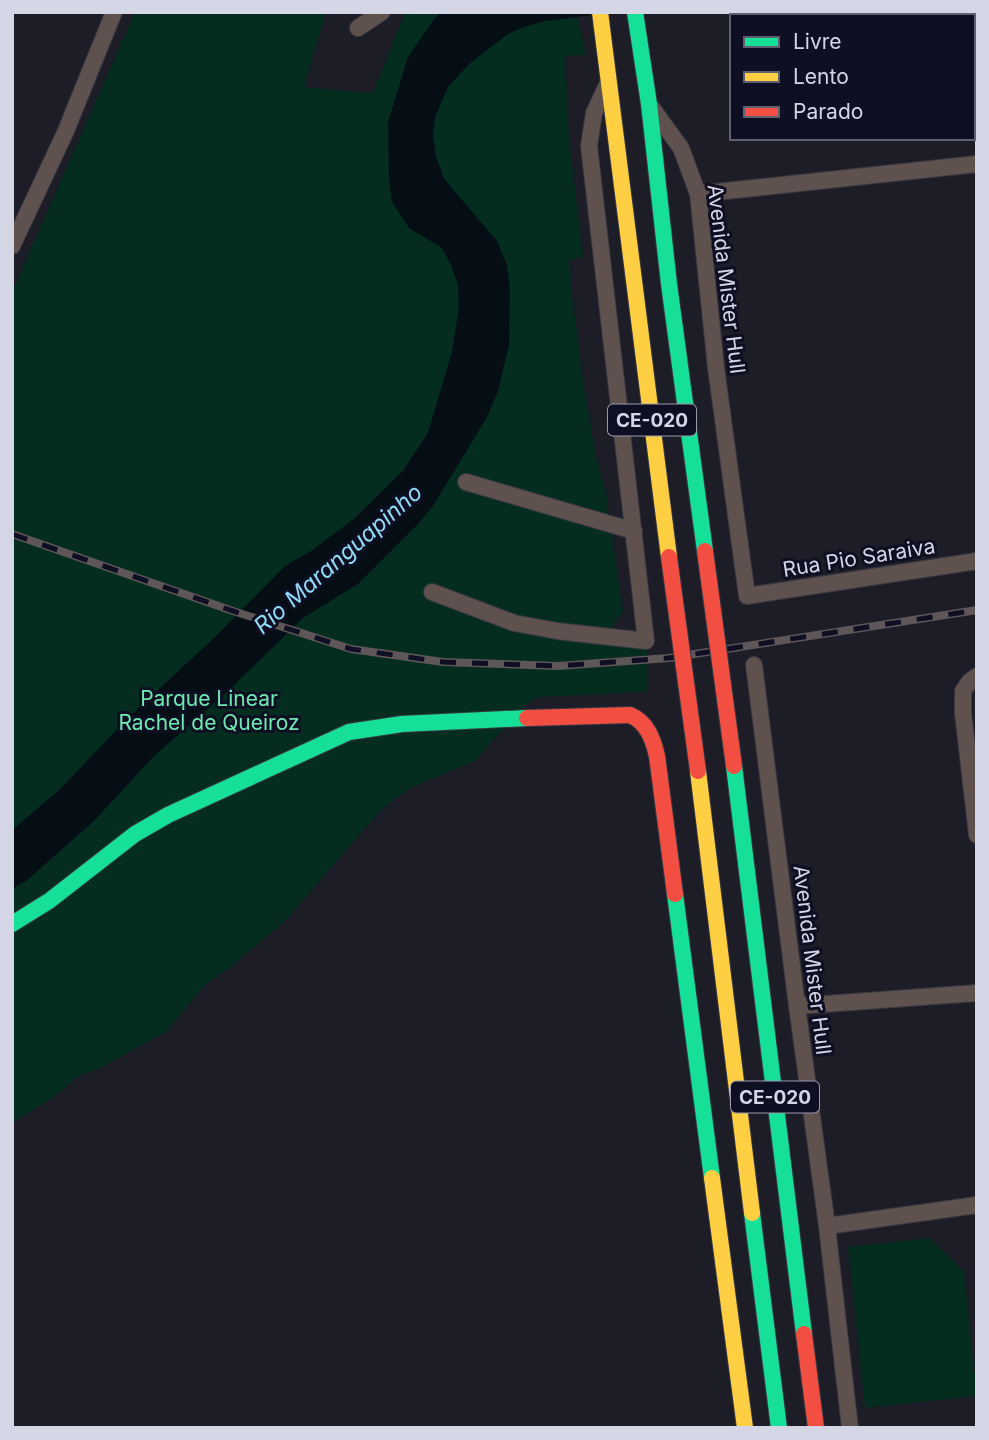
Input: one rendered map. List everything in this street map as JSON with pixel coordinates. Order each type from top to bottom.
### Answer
[{"type":"main road","name":"CE-020","points":[[600,12],[779,1428]]},
{"type":"main road","name":"CE-020","points":[[635,12],[734,766],[816,1428]]},
{"type":"main road","points":[[12,924],[49,901],[135,834],[167,815],[349,732],[402,724],[630,715],[640,719],[647,729],[657,756],[745,1428]]},
{"type":"street","points":[[12,246],[65,132],[114,12]]},
{"type":"street","points":[[358,28],[382,12]]},
{"type":"street","points":[[432,592],[514,622],[557,631],[646,641],[589,146],[589,129],[608,77]]},
{"type":"street","name":"Avenida Mister Hull","points":[[649,104],[681,148],[698,194],[716,368],[747,596]]},
{"type":"street","points":[[698,194],[977,164]]},
{"type":"street","points":[[466,482],[634,531]]},
{"type":"street","name":"Rua Pio Saraiva","points":[[747,596],[977,561]]},
{"type":"street","name":"Avenida Mister Hull","points":[[754,665],[827,1226],[850,1428]]},
{"type":"street","points":[[977,676],[963,691],[963,713],[977,835]]},
{"type":"street","points":[[797,1006],[977,993]]},
{"type":"street","points":[[827,1226],[977,1205]]},
{"type":"green space","name":"Parque Linear Rachel de Queiroz","points":[[135,12],[326,12],[304,87],[373,93],[405,12],[441,12],[434,19],[434,100],[500,12],[559,19],[578,17],[586,55],[565,56],[569,137],[583,257],[570,260],[571,287],[584,386],[596,457],[606,493],[623,611],[602,642],[647,646],[647,692],[537,697],[524,706],[475,761],[410,788],[382,809],[284,922],[204,986],[167,1031],[99,1069],[80,1075],[54,1097],[12,1123],[12,292]],"holes":[[[459,289],[470,391],[344,553],[323,543],[355,518],[403,471],[428,433],[452,352],[459,309]]]},
{"type":"green space","points":[[929,1238],[964,1271],[977,1396],[865,1408],[848,1247]]},
{"type":"water","name":"Rio Maranguapinho","points":[[441,12],[615,12],[546,21],[508,34],[469,64],[448,87],[435,117],[433,136],[444,179],[497,241],[507,265],[510,290],[509,345],[498,391],[487,417],[433,506],[358,584],[303,618],[229,690],[152,758],[94,821],[26,881],[12,889],[12,830],[58,791],[131,715],[214,638],[285,566],[311,551],[355,518],[403,471],[428,433],[452,352],[459,309],[458,285],[442,248],[409,228],[392,202],[388,122],[408,57]]},
{"type":"railway","points":[[12,534],[351,649],[443,662],[558,666],[669,658],[977,610]]},
{"type":"traffic: fast","points":[[635,12],[705,551]]},
{"type":"traffic: fast","points":[[12,924],[49,901],[135,834],[168,815],[349,732],[402,724],[527,718]]},
{"type":"traffic: fast","points":[[734,766],[804,1334]]},
{"type":"traffic: fast","points":[[675,894],[712,1178]]},
{"type":"traffic: fast","points":[[752,1213],[779,1428]]},
{"type":"traffic: slow","points":[[600,12],[669,557]]},
{"type":"traffic: slow","points":[[698,771],[752,1213]]},
{"type":"traffic: slow","points":[[712,1178],[745,1428]]},
{"type":"traffic: jam","points":[[705,551],[734,766]]},
{"type":"traffic: jam","points":[[669,557],[698,771]]},
{"type":"traffic: jam","points":[[527,718],[630,715],[641,722],[651,737],[657,756],[675,894]]},
{"type":"traffic: jam","points":[[804,1334],[816,1428]]}]
